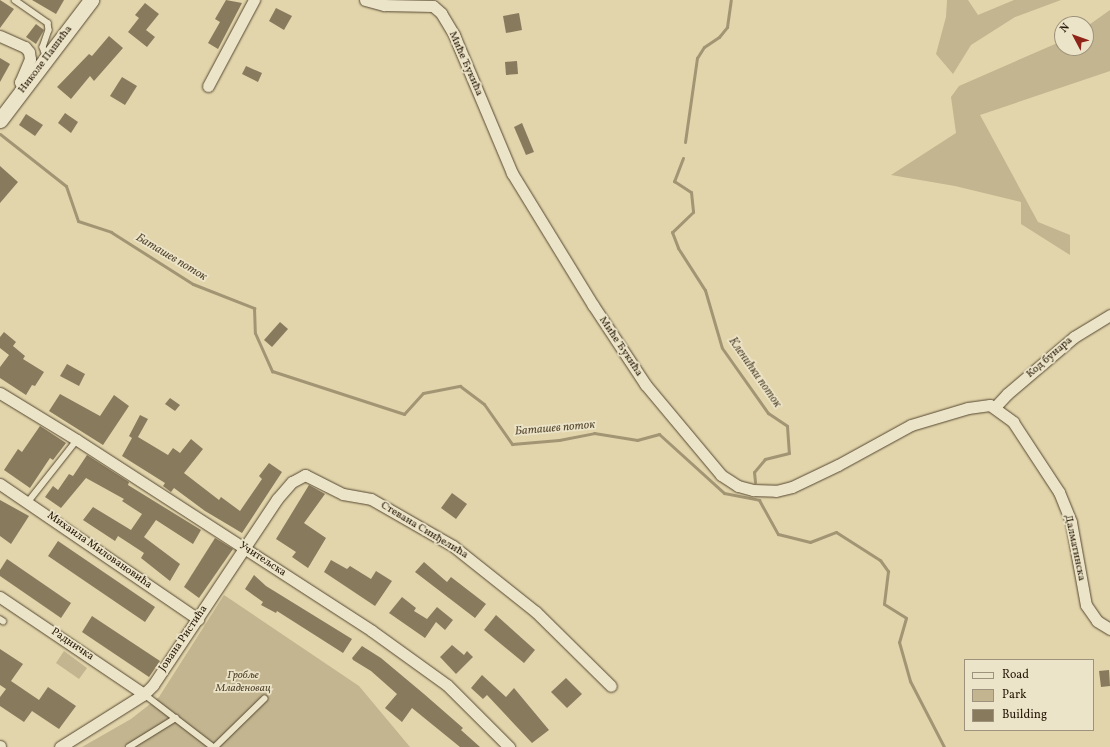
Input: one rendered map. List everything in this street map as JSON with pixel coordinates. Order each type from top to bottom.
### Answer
[{"type":"street","name":"Николе Пашића","points":[[0,120],[91,0]]},
{"type":"street","points":[[208,86],[254,0]]},
{"type":"street","name":"Миће Ђукића","points":[[365,0],[384,5],[434,3],[454,35],[512,173],[593,305],[645,384],[721,475],[738,486],[752,490],[776,491],[792,487],[838,465],[911,425],[968,408],[990,405],[995,407]]},
{"type":"street","points":[[0,36],[25,47],[29,52],[30,59],[20,82],[24,90]]},
{"type":"street","name":"Код бунара","points":[[995,407],[1007,394],[1074,338],[1110,315]]},
{"type":"street","name":"Учитељска","points":[[0,393],[77,440],[372,631],[447,685],[509,747]]},
{"type":"street","name":"Далматинска","points":[[995,407],[1013,422],[1059,492],[1072,522],[1086,604],[1097,621],[1110,629]]},
{"type":"street","name":"Стевана Синђелића","points":[[277,499],[292,482],[305,475],[343,494],[378,503],[453,546],[491,574],[562,636],[611,686]]},
{"type":"street","name":"Михаила Миловановића","points":[[0,484],[198,620]]},
{"type":"street","name":"Јована Ристића","points":[[60,747],[144,694],[168,664],[277,499]]},
{"type":"street","name":"Радничка","points":[[0,597],[144,694]]},
{"type":"lane","points":[[15,0],[48,23],[49,30],[43,47],[47,58]]},
{"type":"lane","points":[[28,502],[77,440]]},
{"type":"lane","points":[[144,694],[214,747],[264,699]]},
{"type":"lane","points":[[129,747],[176,718]]},
{"type":"green space","points":[[947,0],[968,0],[978,15],[1014,0],[1061,0],[1015,17],[971,45],[953,74],[936,54],[946,17]]},
{"type":"green space","points":[[1110,10],[1110,71],[980,115],[1038,222],[1070,235],[1070,255],[1021,224],[1021,202],[955,186],[891,175],[956,133],[951,97],[959,86],[1054,44],[1054,56],[1094,56],[1094,21]]},
{"type":"green space","name":"Гробље Младеновац","points":[[224,595],[359,686],[410,747],[82,747],[131,719],[159,697]]},
{"type":"green space","points":[[64,651],[87,668],[79,679],[56,663]]},
{"type":"building","points":[[0,0],[14,9],[0,28]]},
{"type":"building","points":[[32,0],[64,0],[56,14]]},
{"type":"building","points":[[226,0],[242,3],[218,49],[208,43],[220,22],[215,19]]},
{"type":"building","points":[[145,3],[159,14],[146,30],[155,37],[147,47],[128,32],[139,18],[135,15]]},
{"type":"building","points":[[276,8],[292,16],[284,30],[269,21]]},
{"type":"building","points":[[519,13],[522,30],[506,33],[503,16]]},
{"type":"building","points":[[36,24],[44,30],[36,44],[26,37]]},
{"type":"building","points":[[109,36],[123,48],[94,81],[90,76],[71,99],[57,87],[89,54],[92,56]]},
{"type":"building","points":[[0,58],[10,64],[0,82]]},
{"type":"building","points":[[517,61],[518,74],[506,75],[505,62]]},
{"type":"building","points":[[246,66],[262,73],[258,82],[242,74]]},
{"type":"building","points":[[122,77],[137,86],[125,105],[110,96]]},
{"type":"building","points":[[65,113],[78,122],[71,133],[58,123]]},
{"type":"building","points":[[26,114],[43,125],[35,136],[19,125]]},
{"type":"building","points":[[522,123],[534,152],[526,155],[514,127]]},
{"type":"building","points":[[0,166],[18,182],[0,203]]},
{"type":"building","points":[[280,322],[288,329],[272,347],[264,340]]},
{"type":"building","points":[[4,332],[16,342],[13,346],[25,356],[23,359],[44,372],[35,386],[32,385],[26,395],[0,378],[0,367],[9,355],[0,348],[0,337]]},
{"type":"building","points":[[67,364],[85,374],[79,386],[60,376]]},
{"type":"building","points":[[60,394],[100,416],[114,395],[129,406],[103,445],[49,411]]},
{"type":"building","points":[[170,398],[180,405],[175,411],[165,404]]},
{"type":"building","points":[[140,415],[148,419],[138,437],[168,455],[173,448],[180,453],[191,439],[203,449],[184,473],[219,500],[221,497],[240,511],[262,479],[259,476],[269,463],[282,472],[242,533],[205,511],[174,488],[171,492],[163,486],[165,483],[122,456],[132,438],[129,436]]},
{"type":"building","points":[[40,426],[66,443],[53,460],[50,458],[30,488],[4,470],[18,449],[22,452]]},
{"type":"building","points":[[87,455],[129,482],[128,485],[201,530],[193,544],[156,520],[144,537],[180,564],[170,581],[141,558],[144,553],[118,536],[115,541],[83,520],[93,507],[131,530],[142,514],[122,501],[124,499],[86,478],[61,508],[45,497],[53,486],[58,490],[69,474],[73,476]]},
{"type":"building","points":[[309,485],[325,494],[304,523],[326,538],[308,568],[292,557],[296,552],[276,539]]},
{"type":"building","points":[[452,493],[467,504],[456,519],[441,508]]},
{"type":"building","points":[[0,500],[29,516],[11,544],[0,536]]},
{"type":"building","points":[[215,538],[233,549],[199,598],[184,587]]},
{"type":"building","points":[[58,541],[155,607],[145,622],[48,556]]},
{"type":"building","points":[[7,559],[71,603],[61,618],[0,576],[0,570]]},
{"type":"building","points":[[331,560],[347,569],[350,566],[371,579],[376,571],[392,581],[375,606],[324,572]]},
{"type":"building","points":[[424,562],[447,582],[451,577],[486,604],[475,618],[415,572]]},
{"type":"building","points":[[254,575],[266,586],[352,639],[343,653],[277,611],[276,613],[261,605],[263,602],[245,589]]},
{"type":"building","points":[[402,597],[416,608],[414,611],[427,619],[437,607],[453,620],[445,630],[436,622],[425,638],[389,613]]},
{"type":"building","points":[[496,615],[535,650],[524,663],[484,630]]},
{"type":"building","points":[[92,616],[160,661],[149,677],[82,632]]},
{"type":"building","points":[[452,645],[464,655],[467,651],[473,657],[456,674],[440,657]]},
{"type":"building","points":[[362,646],[381,658],[424,694],[463,728],[461,730],[480,747],[460,747],[412,708],[402,722],[385,708],[397,694],[371,671],[353,660],[352,658]]},
{"type":"building","points":[[0,649],[23,664],[11,681],[39,700],[48,687],[76,706],[59,729],[32,711],[24,722],[0,706],[0,697],[6,689],[0,685]]},
{"type":"building","points":[[1109,670],[1110,686],[1101,687],[1099,671]]},
{"type":"building","points":[[482,675],[506,697],[514,688],[549,730],[532,743],[487,695],[483,699],[471,688]]},
{"type":"building","points":[[566,678],[582,694],[567,708],[551,692]]},
{"type":"waterway","name":"Кленићки поток","points":[[685,142],[697,58],[704,47],[719,37],[727,27],[731,0]]},
{"type":"waterway","name":"Баташев поток","points":[[0,134],[66,186],[78,221],[111,232],[193,284],[254,308],[255,333],[272,371],[404,414],[423,393],[460,386],[484,404],[512,444],[559,440],[594,433],[637,440],[659,434],[724,493],[759,500],[778,534],[810,542],[836,532],[880,560],[888,571],[884,604],[906,618],[899,642],[910,681],[944,747]]},
{"type":"waterway","name":"Кленићки поток","points":[[683,158],[674,181],[691,192],[693,212],[672,232],[678,248],[705,290],[722,348],[768,413],[787,426],[789,453],[765,459],[754,472],[755,482]]}]
